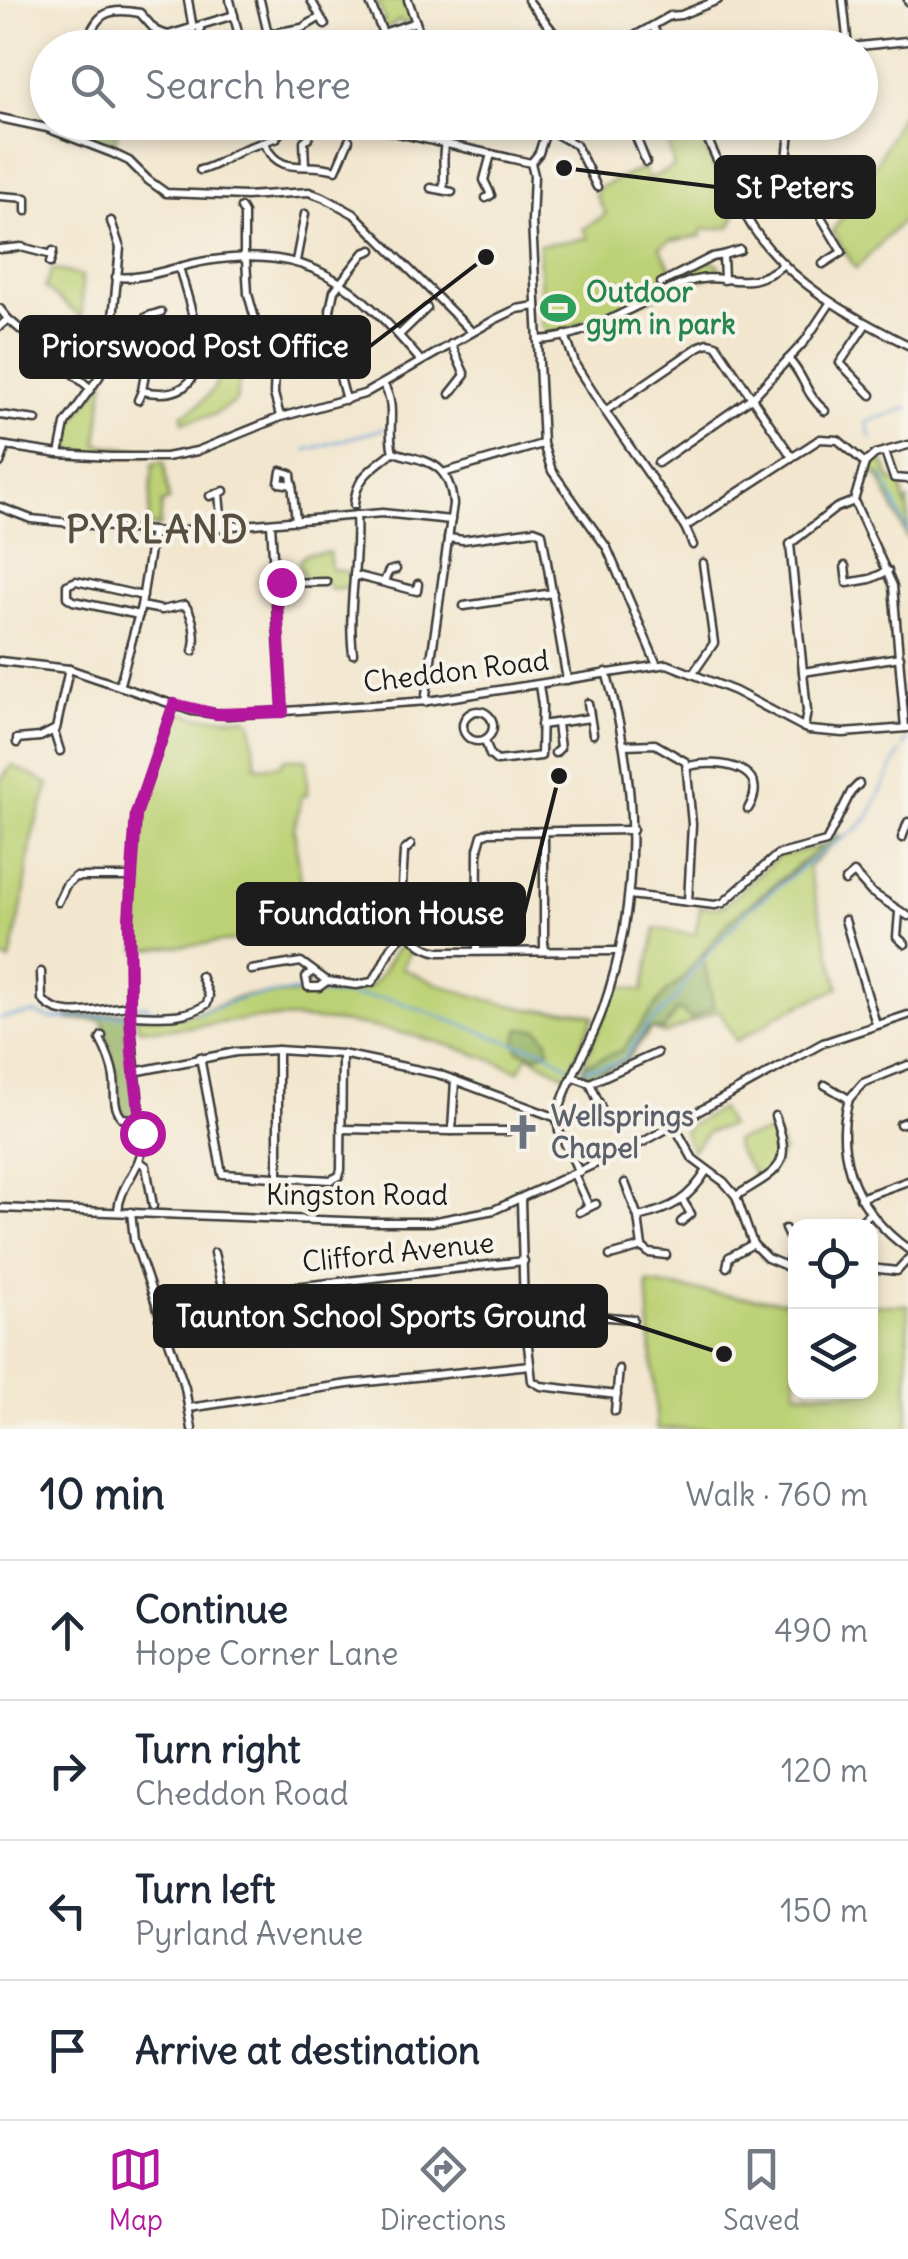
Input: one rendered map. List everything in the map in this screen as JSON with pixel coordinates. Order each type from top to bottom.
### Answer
[{"type":"street","points":[[188,0],[197,30]]},
{"type":"street","points":[[230,0],[238,30]]},
{"type":"street","points":[[311,0],[325,25]]},
{"type":"street","points":[[369,0],[382,30]]},
{"type":"street","points":[[408,0],[419,30]]},
{"type":"street","points":[[528,0],[552,30]]},
{"type":"street","points":[[646,30],[670,16],[681,16],[718,0]]},
{"type":"street","points":[[843,0],[846,30]]},
{"type":"street","points":[[262,1],[267,30]]},
{"type":"street","points":[[90,30],[103,14],[116,11],[140,13],[157,30]]},
{"type":"street","points":[[187,30],[234,15]]},
{"type":"street","points":[[291,30],[319,18]]},
{"type":"street","points":[[392,30],[416,22]]},
{"type":"street","points":[[653,26],[655,30]]},
{"type":"street","points":[[0,118],[30,124]]},
{"type":"street","points":[[80,140],[129,160],[166,192],[246,196],[309,192],[325,198],[354,214],[472,332]]},
{"type":"street","points":[[204,172],[248,148],[274,140]]},
{"type":"street","points":[[305,140],[305,166]]},
{"type":"street","points":[[264,145],[274,160],[285,166],[314,164],[335,173],[348,140]]},
{"type":"street","points":[[431,140],[531,163]]},
{"type":"street","points":[[543,140],[531,163],[543,444],[552,471],[607,548],[656,663]]},
{"type":"street","points":[[569,140],[576,145],[593,184]]},
{"type":"street","points":[[640,140],[646,162]]},
{"type":"street","points":[[709,140],[755,230],[784,264],[831,302],[908,344]]},
{"type":"street","points":[[790,140],[788,160],[843,254],[823,264]]},
{"type":"street","points":[[431,188],[447,191],[440,167],[440,142]]},
{"type":"street","points":[[486,198],[491,195],[484,180],[492,154]]},
{"type":"street","points":[[731,187],[788,160]]},
{"type":"street","points":[[0,196],[27,196],[26,212]]},
{"type":"street","points":[[242,208],[248,294],[272,358],[276,405],[281,417]]},
{"type":"street","points":[[296,261],[306,214]]},
{"type":"street","points":[[59,454],[65,424],[90,389],[110,348],[120,248],[116,225]]},
{"type":"street","points":[[0,249],[20,247],[51,256]]},
{"type":"street","points":[[346,400],[330,323],[332,298],[364,253],[372,250]]},
{"type":"street","points":[[665,278],[712,256],[740,250]]},
{"type":"street","points":[[723,256],[724,280]]},
{"type":"street","points":[[116,277],[140,277],[216,260],[296,261],[340,283],[399,335],[421,362]]},
{"type":"street","points":[[538,340],[628,312],[690,282],[754,281],[784,264]]},
{"type":"street","points":[[142,391],[168,394],[178,390],[198,365],[199,346],[179,268]]},
{"type":"street","points":[[658,463],[668,460],[752,398],[788,359],[831,302]]},
{"type":"street","points":[[0,464],[3,445],[111,457],[176,456],[218,444],[281,417],[346,400],[383,384],[517,309],[536,306]]},
{"type":"street","points":[[399,335],[426,308]]},
{"type":"street","points":[[0,309],[90,389]]},
{"type":"street","points":[[138,400],[148,316],[161,312]]},
{"type":"street","points":[[0,326],[8,319]]},
{"type":"street","points":[[866,324],[840,363],[871,395]]},
{"type":"street","points":[[564,335],[576,366],[685,527],[693,545]]},
{"type":"street","points":[[605,412],[708,343],[716,345],[792,456]]},
{"type":"street","points":[[450,394],[465,375],[451,344]]},
{"type":"street","points":[[788,359],[798,369],[808,397],[816,399],[824,411]]},
{"type":"street","points":[[383,384],[394,411],[390,441],[393,452]]},
{"type":"street","points":[[0,415],[36,420]]},
{"type":"street","points":[[685,527],[813,442],[832,439],[865,463]]},
{"type":"street","points":[[443,473],[543,444]]},
{"type":"street","points":[[906,728],[893,586],[854,501],[865,463],[876,454],[908,445]]},
{"type":"street","points":[[354,505],[364,474],[393,452],[424,459],[443,473],[452,495],[426,702]]},
{"type":"street","points":[[884,452],[894,478],[908,478]]},
{"type":"street","points":[[292,485],[296,521]]},
{"type":"street","points":[[218,493],[222,528]]},
{"type":"street","points":[[804,728],[807,712],[790,544],[836,508],[854,501]]},
{"type":"street","points":[[0,507],[31,519],[153,531],[356,515],[402,514],[450,520]]},
{"type":"street","points":[[350,650],[358,542],[356,515]]},
{"type":"street","points":[[270,524],[283,712]]},
{"type":"street","points":[[120,684],[141,606],[153,531]]},
{"type":"street","points":[[448,538],[463,540],[539,531],[545,538],[567,680]]},
{"type":"street","points":[[694,672],[714,643],[702,564]]},
{"type":"street","points":[[845,566],[847,586],[888,571]]},
{"type":"street","points":[[384,582],[389,571],[396,569]]},
{"type":"street","points":[[354,576],[418,588]]},
{"type":"street","points":[[139,615],[69,600],[65,590],[67,584],[76,582],[143,596]]},
{"type":"street","points":[[276,582],[326,582]]},
{"type":"street","points":[[464,606],[553,593]]},
{"type":"street","points":[[141,606],[162,610],[186,606],[193,627],[194,651]]},
{"type":"street","points":[[802,672],[900,657]]},
{"type":"street","name":"Cheddon Road","points":[[0,662],[69,669],[216,714],[426,702],[656,663],[694,672],[804,728],[829,733],[906,728]]},
{"type":"street","points":[[60,752],[54,732],[62,712],[69,669]]},
{"type":"street","points":[[579,1212],[592,1206],[557,1118],[600,1016],[619,951],[629,895],[633,830],[624,744],[606,672]]},
{"type":"street","points":[[484,740],[497,761],[538,758],[542,754],[539,685]]},
{"type":"street","points":[[588,702],[593,734]]},
{"type":"street","points":[[118,1212],[122,1190],[140,1162],[143,1145],[130,1010],[132,877],[139,800],[174,704]]},
{"type":"street","points":[[481,711],[492,720],[492,734],[484,740],[474,741],[464,730],[464,720],[471,713],[481,711]]},
{"type":"street","points":[[541,726],[590,718]]},
{"type":"street","points":[[580,720],[581,733]]},
{"type":"street","points":[[555,753],[560,748],[557,724]]},
{"type":"street","points":[[17,739],[54,732]]},
{"type":"street","points":[[624,744],[655,744],[682,758],[688,766],[692,824],[688,902]]},
{"type":"street","points":[[688,766],[716,762],[733,766],[751,778],[753,806]]},
{"type":"street","points":[[629,895],[724,903],[777,855],[826,842],[859,784]]},
{"type":"street","points":[[902,838],[908,822]]},
{"type":"street","points":[[477,951],[479,839],[489,832],[633,830]]},
{"type":"street","points":[[544,832],[544,951]]},
{"type":"street","points":[[410,845],[404,850],[403,917],[408,932],[425,949],[619,951]]},
{"type":"street","points":[[845,881],[856,871],[871,892],[908,916]]},
{"type":"street","points":[[58,902],[75,877],[132,877]]},
{"type":"street","points":[[898,912],[897,937],[904,944]]},
{"type":"street","points":[[849,923],[876,1024]]},
{"type":"street","points":[[251,970],[301,962],[327,982],[356,986],[372,982],[385,953],[408,932]]},
{"type":"street","points":[[313,971],[306,977],[308,987],[327,982]]},
{"type":"street","points":[[39,977],[42,999],[57,1012],[130,1010],[180,1016],[208,1004],[210,996],[201,976]]},
{"type":"street","name":"Kingston Road","points":[[0,1208],[431,1222],[479,1214],[522,1199],[674,1125],[823,1043],[908,1015]]},
{"type":"street","points":[[99,1038],[112,1071],[116,1109],[122,1118],[140,1120]]},
{"type":"street","points":[[134,1072],[200,1057],[278,1050],[342,1054],[399,1064],[455,1080],[557,1118]]},
{"type":"street","points":[[278,1050],[278,1178]]},
{"type":"street","points":[[590,1084],[640,1057],[657,1053]]},
{"type":"street","points":[[200,1057],[222,1174],[336,1178],[340,1170],[342,1054]]},
{"type":"street","points":[[908,1065],[856,1088],[849,1099],[844,1136],[868,1214],[908,1249]]},
{"type":"street","points":[[573,1077],[590,1084],[602,1110]]},
{"type":"street","points":[[452,1131],[455,1080]]},
{"type":"street","points":[[825,1085],[849,1099]]},
{"type":"street","points":[[736,1196],[780,1164],[785,1149],[775,1116]]},
{"type":"street","points":[[674,1125],[693,1159],[736,1196],[753,1244],[767,1258],[788,1267]]},
{"type":"street","points":[[770,1129],[779,1126]]},
{"type":"street","points":[[341,1130],[508,1131]]},
{"type":"street","points":[[140,1162],[146,1166],[153,1206]]},
{"type":"street","points":[[638,1217],[683,1201],[706,1170]]},
{"type":"street","points":[[860,1198],[908,1181]]},
{"type":"street","points":[[625,1183],[634,1190],[642,1248],[666,1255]]},
{"type":"street","points":[[522,1199],[524,1310],[534,1384],[617,1394]]},
{"type":"street","points":[[681,1222],[695,1215],[683,1201]]},
{"type":"street","points":[[131,1212],[134,1240],[189,1408],[192,1429]]},
{"type":"street","points":[[863,1219],[868,1214]]},
{"type":"street","points":[[727,1266],[726,1255],[753,1244]]},
{"type":"street","points":[[616,1257],[642,1248]]},
{"type":"street","points":[[214,1253],[226,1301]]},
{"type":"street","points":[[878,1269],[897,1271],[908,1259]]},
{"type":"street","name":"Clifford Avenue","points":[[160,1319],[299,1286],[524,1261]]},
{"type":"street","points":[[524,1310],[632,1319]]},
{"type":"street","points":[[189,1408],[348,1384],[530,1365]]},
{"type":"street","points":[[615,1411],[619,1369]]},
{"type":"green space","points":[[373,0],[404,0],[410,21],[403,24],[400,20],[385,29],[380,23],[385,21],[379,5],[375,6]]},
{"type":"green space","points":[[908,102],[908,219],[856,269],[832,231],[860,194]]},
{"type":"green space","points":[[88,140],[115,140],[112,149]]},
{"type":"green space","points":[[667,140],[701,140],[736,215],[730,227],[701,230],[702,236],[670,241],[660,247],[675,277],[711,260],[718,264],[720,273],[550,335],[542,326],[539,245],[588,238],[583,229],[606,214],[595,194],[600,187],[644,168],[648,179],[674,167]]},
{"type":"green space","points":[[52,269],[82,276],[82,318],[45,288]]},
{"type":"green space","points":[[236,348],[240,376],[236,401],[213,415],[183,422],[182,415],[199,405],[216,384],[225,357],[229,357],[228,350]]},
{"type":"green space","points":[[105,378],[97,444],[148,454],[79,452],[67,446],[74,421]]},
{"type":"green space","points":[[879,459],[891,480],[901,483],[904,502],[908,501],[908,540],[878,475],[867,472]]},
{"type":"green space","points":[[164,461],[169,501],[162,503],[160,527],[148,526],[153,464]]},
{"type":"green space","points":[[329,552],[331,569],[351,573],[351,587],[330,589],[326,581],[304,580],[299,561],[306,554]]},
{"type":"green space","points":[[185,713],[196,717],[247,718],[252,723],[256,767],[281,765],[284,759],[307,759],[307,795],[302,796],[294,829],[308,934],[137,950],[147,807],[170,727],[176,717]]},
{"type":"green space","points":[[12,765],[49,784],[32,836],[10,961],[0,957],[0,781]]},
{"type":"green space","points":[[837,834],[840,839],[763,895],[703,957],[714,1007],[691,1019],[678,1009],[663,1030],[648,1029],[625,1060],[587,1078],[582,1066],[622,1050],[665,993],[679,982],[730,920]]},
{"type":"green space","points":[[825,845],[829,848],[808,868],[839,988],[774,1017],[736,1041],[719,1010],[665,1034],[651,1029],[626,1062],[585,1079],[582,1070],[616,985],[643,991],[656,928],[695,935],[700,907],[725,905],[779,856]]},
{"type":"green space","points":[[406,940],[413,946],[402,968],[431,981],[523,1008],[594,1016],[567,1076],[528,1055],[519,1071],[428,1039],[334,1022],[270,1018],[171,1029],[138,1028],[136,1016],[183,1017],[243,996],[365,989]]},
{"type":"green space","points":[[125,1012],[136,1117],[124,1115],[119,1105],[116,1069],[102,1020],[68,1020],[68,1016]]},
{"type":"green space","points":[[520,1029],[538,1029],[548,1040],[549,1050],[536,1056],[518,1050]]},
{"type":"green space","points":[[720,1109],[729,1126],[708,1132],[692,1150],[684,1133],[687,1127]]},
{"type":"green space","points":[[775,1131],[783,1150],[777,1164],[746,1187],[753,1173],[736,1149],[735,1140]]},
{"type":"green space","points":[[647,1283],[788,1301],[788,1399],[878,1399],[878,1305],[908,1305],[908,1429],[657,1429]]},
{"type":"waterway","points":[[871,438],[866,422],[908,408]]},
{"type":"waterway","points":[[306,450],[383,429]]},
{"type":"waterway","points":[[882,474],[908,533]]},
{"type":"waterway","points":[[903,746],[907,739]]},
{"type":"waterway","points":[[584,1069],[614,1064],[624,1058],[646,1027],[675,999],[692,972],[747,911],[868,818],[900,752]]},
{"type":"waterway","points":[[247,997],[291,992],[391,999],[515,1044],[541,1049],[568,1066]]},
{"type":"waterway","points":[[195,1014],[243,998]]},
{"type":"waterway","points":[[137,1007],[146,1005],[149,1010],[178,1012]]},
{"type":"waterway","points":[[0,1018],[34,1013],[53,1019],[124,1015]]},
{"type":"place","name":"St Peters","points":[[564,168]]},
{"type":"place","name":"Priorswood Post Office","points":[[486,257]]},
{"type":"place","name":"Outdoor gym in park","points":[[558,308]]},
{"type":"place","name":"Foundation House","points":[[559,776]]},
{"type":"place","name":"Wellsprings Chapel","points":[[523,1132]]},
{"type":"place","name":"Taunton School Sports Ground","points":[[724,1354]]},
{"type":"district","name":"PYRLAND","points":[[158,529]]},
{"type":"route","points":[[142,1133],[132,1054],[129,921],[139,800],[174,704],[216,714],[283,712],[276,582],[281,582]]}]
